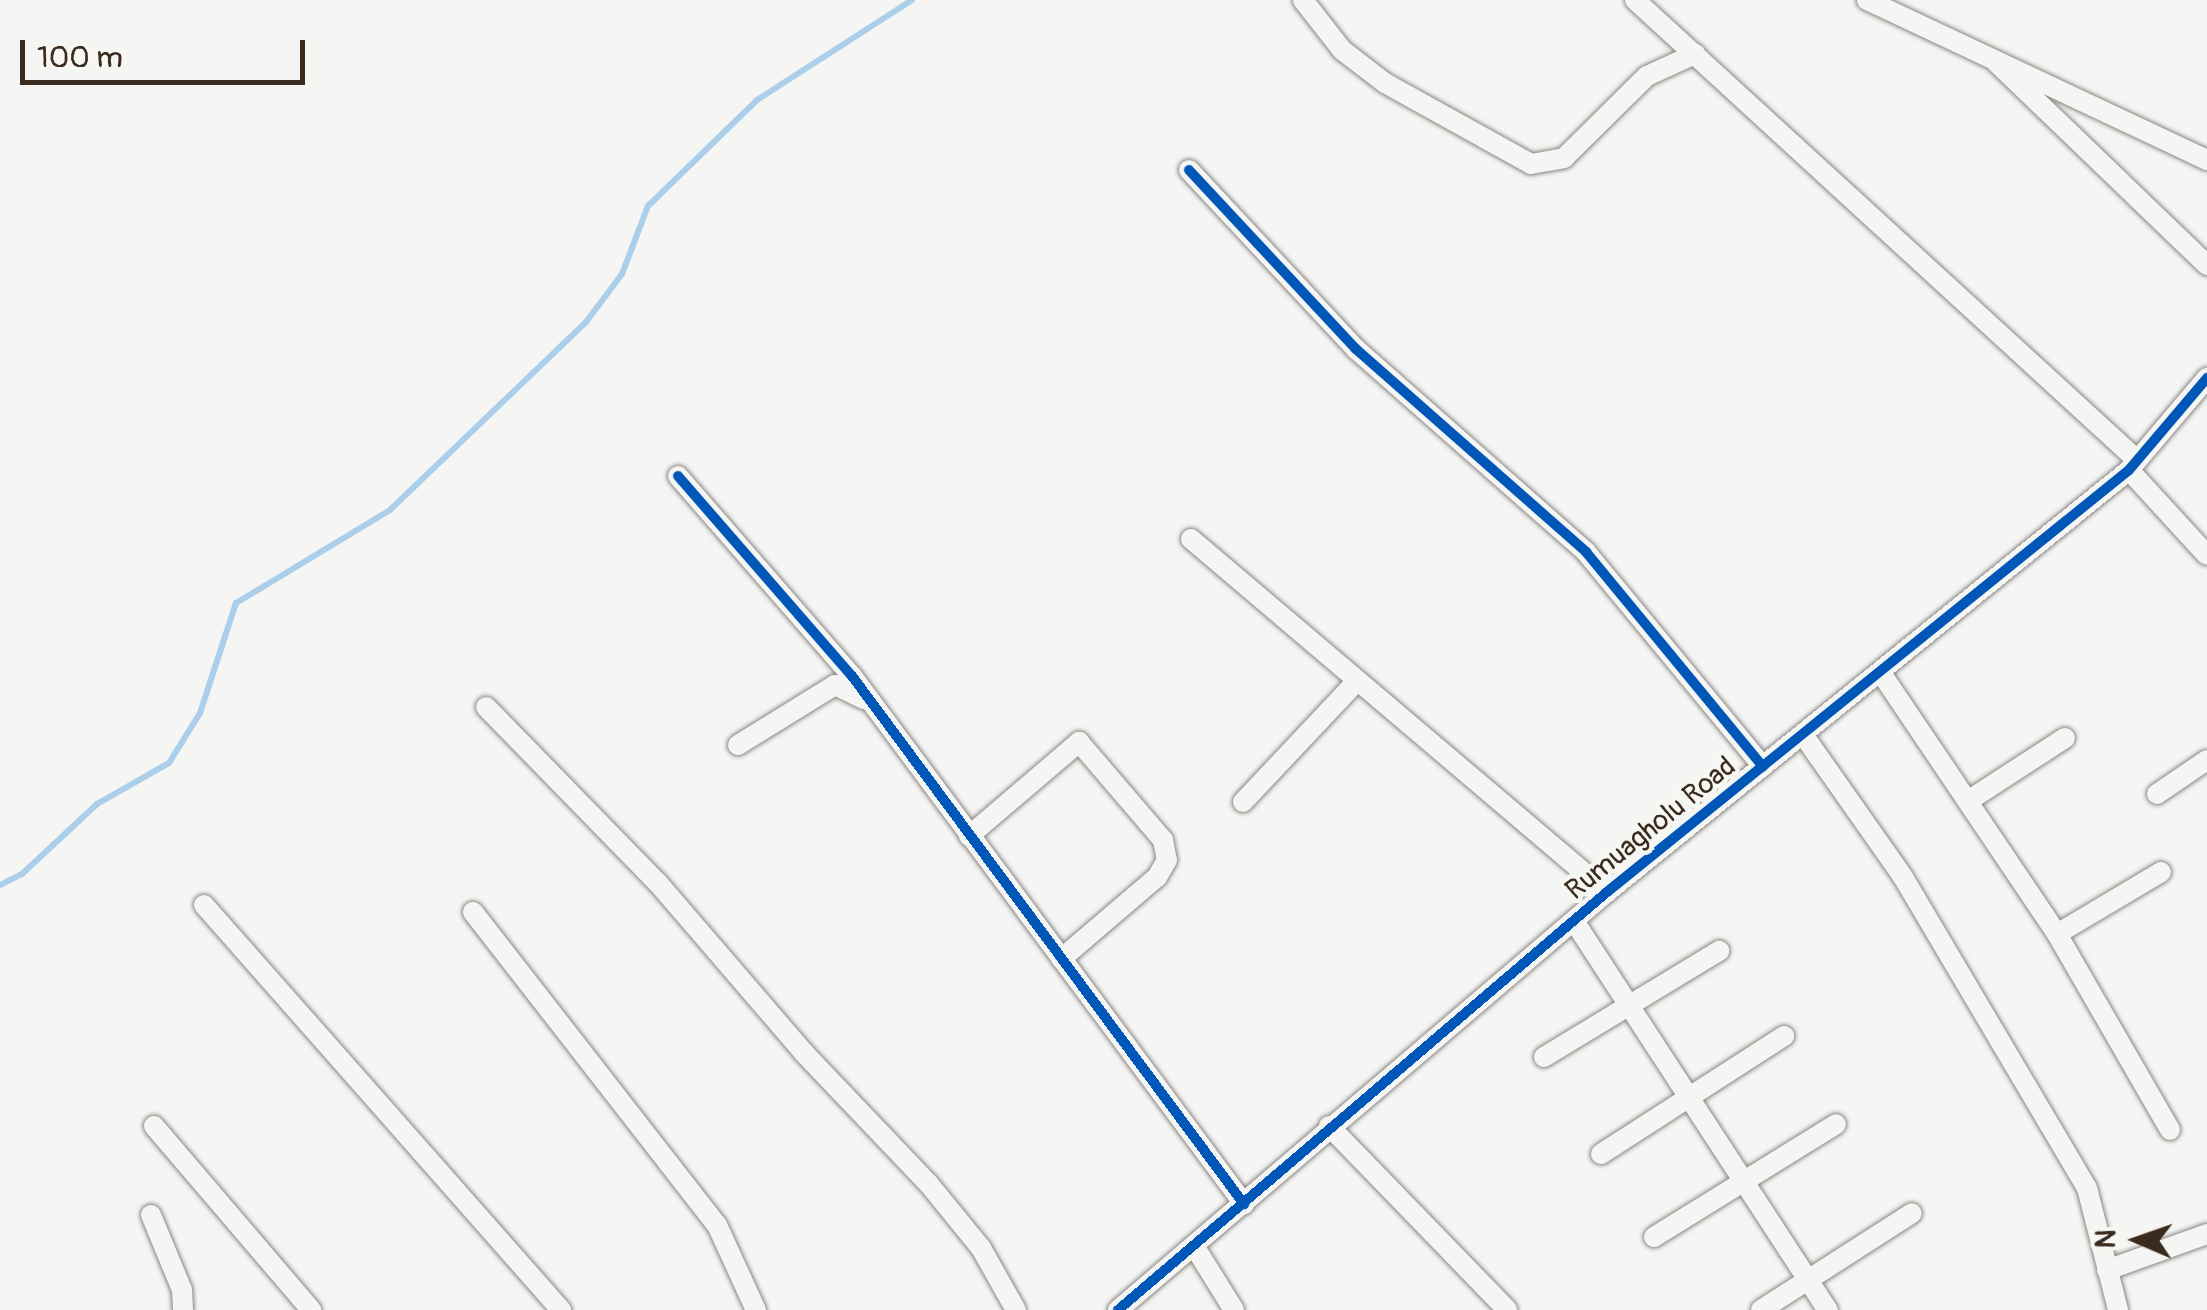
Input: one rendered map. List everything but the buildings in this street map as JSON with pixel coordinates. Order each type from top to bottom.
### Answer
[{"type":"street","points":[[1304,0],[1342,50],[1385,83],[1532,164],[1564,158],[1648,76],[1695,54]]},
{"type":"street","points":[[1634,0],[2133,465],[2207,555]]},
{"type":"street","points":[[1867,0],[1988,52],[2207,160]]},
{"type":"street","points":[[1988,52],[2048,118],[2207,266]]},
{"type":"street","points":[[1189,170],[1356,349],[1586,552],[1763,767]]},
{"type":"street","name":"Rumuagholu Road","points":[[1118,1310],[1196,1248],[1329,1126],[1607,892],[1804,736],[2133,465],[2207,378]]},
{"type":"street","points":[[678,476],[874,705],[1244,1204]]},
{"type":"street","points":[[1191,538],[1607,892]]},
{"type":"street","points":[[1881,673],[1971,799],[2057,934],[2170,1130]]},
{"type":"street","points":[[1243,802],[1357,681]]},
{"type":"street","points":[[738,745],[835,685],[874,705]]},
{"type":"street","points":[[486,707],[658,883],[804,1053],[928,1182],[980,1248],[1016,1310]]},
{"type":"street","points":[[1804,736],[1903,877],[2087,1188],[2118,1310]]},
{"type":"street","points":[[1971,799],[2066,738]]},
{"type":"street","points":[[970,836],[1079,742],[1162,840],[1167,860],[1157,877],[1061,958]]},
{"type":"street","points":[[2157,794],[2207,760]]},
{"type":"street","points":[[2057,934],[2161,872]]},
{"type":"street","points":[[204,904],[561,1310]]},
{"type":"street","points":[[473,912],[717,1224],[756,1310]]},
{"type":"street","points":[[1574,922],[1747,1180],[1828,1310]]},
{"type":"street","points":[[1544,1057],[1719,951]]},
{"type":"street","points":[[1601,1154],[1784,1036]]},
{"type":"street","points":[[1654,1237],[1836,1124]]},
{"type":"street","points":[[154,1126],[312,1310]]},
{"type":"street","points":[[1329,1126],[1507,1310]]},
{"type":"street","points":[[1761,1310],[1912,1213]]},
{"type":"street","points":[[152,1214],[182,1290],[183,1310]]},
{"type":"street","points":[[2107,1270],[2207,1234]]},
{"type":"street","points":[[1196,1248],[1234,1310]]},
{"type":"waterway","points":[[0,885],[22,874],[97,804],[169,763],[200,713],[236,603],[390,510],[586,322],[622,274],[648,206],[757,100],[912,0]]},
{"type":"cycle path","points":[[1189,170],[1356,349],[1586,552],[1763,767]]},
{"type":"cycle path","points":[[1118,1310],[1607,892],[2129,470],[2207,378]]},
{"type":"cycle path","points":[[678,476],[852,676],[1244,1204]]}]
